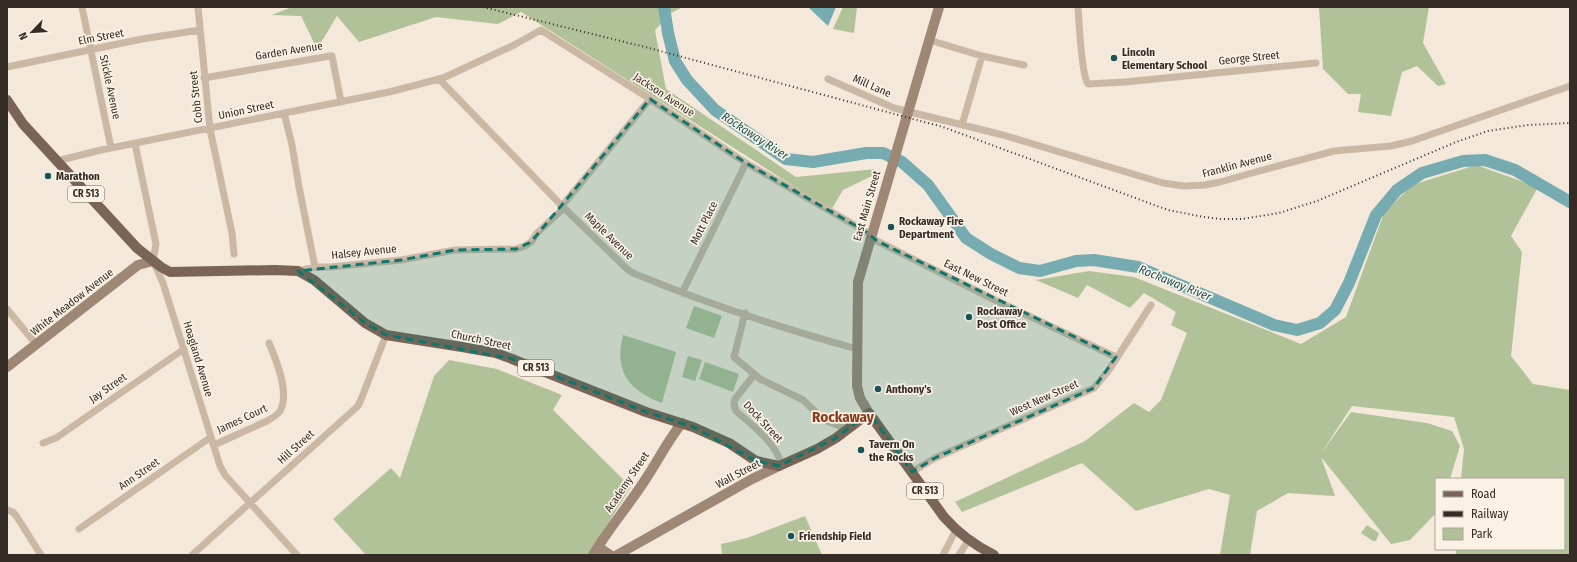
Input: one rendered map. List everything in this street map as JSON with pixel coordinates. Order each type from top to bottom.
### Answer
[{"type":"main road","points":[[7,100],[23,124]]},
{"type":"main road","name":"CR 513","points":[[7,111],[23,124],[137,248],[153,261]]},
{"type":"main road","name":"Halsey Avenue","points":[[153,261],[170,272],[298,271]]},
{"type":"main road","name":"Church Street","points":[[298,271],[314,280],[365,323],[386,335],[496,353],[646,412],[706,432],[729,443],[756,461],[780,465]]},
{"type":"main road","name":"CR 513","points":[[869,413],[937,507],[956,530],[982,552],[994,555]]},
{"type":"main road","name":"Wall Street","points":[[780,465],[817,449],[836,438],[869,413]]},
{"type":"street","name":"Stickle Avenue","points":[[82,7],[111,148]]},
{"type":"street","name":"Cobb Street","points":[[198,7],[210,129],[232,233],[234,254]]},
{"type":"street","name":"East Main Street","points":[[869,413],[858,393],[858,282],[939,7]]},
{"type":"street","name":"George Street","points":[[1078,7],[1083,59],[1088,84],[1125,82],[1316,63]]},
{"type":"street","name":"Elm Street","points":[[7,67],[142,39],[200,30]]},
{"type":"street","name":"Jackson Avenue","points":[[439,78],[514,45],[541,30],[650,99],[746,163],[865,231],[871,236]]},
{"type":"street","points":[[929,40],[982,56],[1024,65]]},
{"type":"street","name":"Garden Avenue","points":[[204,78],[332,56],[341,102]]},
{"type":"street","points":[[962,125],[982,56]]},
{"type":"street","name":"Union Street","points":[[58,163],[61,160],[111,148],[389,92],[439,78]]},
{"type":"street","name":"Maple Avenue","points":[[439,78],[563,207],[627,269],[633,273],[682,293],[788,329],[857,349]]},
{"type":"street","name":"Mill Lane","points":[[828,79],[894,108],[907,112]]},
{"type":"street","name":"Franklin Avenue","points":[[907,112],[1003,135],[1163,183],[1193,186],[1220,182],[1334,151],[1391,146],[1412,141],[1570,86]]},
{"type":"street","name":"Halsey Avenue","points":[[298,271],[315,267],[331,267],[401,260],[455,250],[516,249],[525,246],[563,207],[650,99]]},
{"type":"street","points":[[284,114],[292,145],[297,181],[315,267]]},
{"type":"street","points":[[135,144],[156,244],[153,261]]},
{"type":"street","name":"Mott Place","points":[[682,293],[746,163]]},
{"type":"street","name":"East New Street","points":[[871,236],[877,241],[995,300],[1116,357]]},
{"type":"street","name":"White Meadow Avenue","points":[[7,367],[138,265],[153,261]]},
{"type":"street","name":"Hoagland Avenue","points":[[153,261],[163,283],[222,470],[297,555]]},
{"type":"street","name":"West New Street","points":[[912,472],[935,458],[1094,388],[1109,370],[1151,305]]},
{"type":"street","points":[[7,308],[36,344]]},
{"type":"street","points":[[745,314],[734,357],[746,366],[754,375],[803,400],[824,420],[847,429]]},
{"type":"street","name":"Hill Street","points":[[192,555],[358,406],[386,335]]},
{"type":"street","name":"James Court","points":[[214,445],[273,418],[281,410],[283,403],[283,391],[269,343]]},
{"type":"street","name":"Jay Street","points":[[43,443],[56,438],[184,349]]},
{"type":"street","name":"Dock Street","points":[[754,375],[735,398],[733,402],[734,408],[770,443],[780,457],[780,465]]},
{"type":"street","name":"Academy Street","points":[[596,551],[682,423]]},
{"type":"street","name":"Ann Street","points":[[79,529],[211,437]]},
{"type":"street","points":[[756,461],[759,475]]},
{"type":"street","name":"Wall Street","points":[[618,555],[759,475],[780,465]]},
{"type":"street","points":[[8,510],[13,512],[17,517],[41,555]]},
{"type":"street","points":[[944,555],[956,530]]},
{"type":"street","points":[[959,555],[968,541]]},
{"type":"street","points":[[596,551],[610,555]]},
{"type":"highlighted area","points":[[650,99],[746,163],[865,231],[877,241],[1116,357],[1094,388],[935,458],[912,472],[869,413],[836,438],[779,466],[756,461],[693,427],[646,412],[512,359],[386,335],[365,323],[298,271],[401,260],[455,250],[516,249],[531,242]]},
{"type":"green space","points":[[292,7],[683,7],[671,13],[655,30],[666,89],[796,177],[876,169],[874,175],[843,190],[831,210],[521,12],[498,24],[436,17],[359,42],[337,16],[317,49],[301,16],[272,15]]},
{"type":"green space","points":[[843,7],[857,7],[854,33],[833,29]]},
{"type":"green space","points":[[1319,7],[1429,7],[1423,43],[1446,84],[1438,86],[1417,66],[1402,72],[1391,116],[1358,112],[1361,94],[1348,94],[1323,69]]},
{"type":"green space","points":[[1476,165],[1538,187],[1511,236],[1522,252],[1511,356],[1533,384],[1570,390],[1570,555],[1456,555],[1456,550],[1565,550],[1565,478],[1461,478],[1464,449],[1454,417],[1352,406],[1320,455],[1351,412],[1427,423],[1452,431],[1460,446],[1450,478],[1435,478],[1435,514],[1410,540],[1391,544],[1321,457],[1335,496],[1288,493],[1257,511],[1250,555],[1220,555],[1230,495],[1209,489],[1136,511],[1082,463],[962,512],[955,502],[1085,441],[1134,403],[1149,412],[1161,400],[1187,333],[1171,325],[1176,312],[1144,293],[1130,308],[1087,285],[1078,298],[1036,280],[1089,271],[1134,277],[1301,344],[1346,317],[1384,213],[1412,185]]},
{"type":"green space","points":[[694,306],[722,316],[714,338],[686,328]]},
{"type":"green space","points":[[623,335],[676,352],[662,403],[640,392],[626,378],[622,369],[621,359]]},
{"type":"green space","points":[[688,356],[702,360],[695,381],[682,377]]},
{"type":"green space","points":[[449,360],[497,369],[562,395],[553,410],[631,487],[588,555],[366,555],[333,519],[391,468],[400,478],[434,376]]},
{"type":"green space","points":[[705,362],[739,374],[733,392],[699,379]]},
{"type":"green space","points":[[805,516],[822,555],[720,555],[722,554],[721,544],[747,538]]},
{"type":"green space","points":[[1367,525],[1379,533],[1376,541],[1373,541],[1361,533]]},
{"type":"water","points":[[808,7],[836,7],[828,26]]},
{"type":"waterway","name":"Rockaway River","points":[[664,7],[668,33],[675,61],[687,80],[715,110],[786,159],[813,162],[866,153],[883,153],[902,162],[928,185],[966,238],[991,254],[1019,268],[1040,271],[1076,261],[1094,260],[1138,267],[1274,325],[1297,330],[1320,323],[1335,310],[1349,283],[1376,215],[1397,190],[1422,173],[1463,161],[1485,160],[1515,170],[1570,202]]},
{"type":"railway","points":[[483,7],[649,48],[943,127],[1168,210],[1221,219],[1242,219],[1279,213],[1317,201],[1456,142],[1488,131],[1528,125],[1570,123]]},
{"type":"place","name":"Lincoln Elementary School","points":[[1114,58]]},
{"type":"place","name":"Marathon","points":[[48,176]]},
{"type":"place","name":"Rockaway Fire Department","points":[[891,227]]},
{"type":"place","name":"Rockaway Post Office","points":[[969,317]]},
{"type":"place","name":"Anthony's","points":[[878,389]]},
{"type":"place","name":"Tavern On the Rocks","points":[[861,450]]},
{"type":"place","name":"Friendship Field","points":[[791,536]]},
{"type":"district","name":"Rockaway","points":[[843,417]]}]
